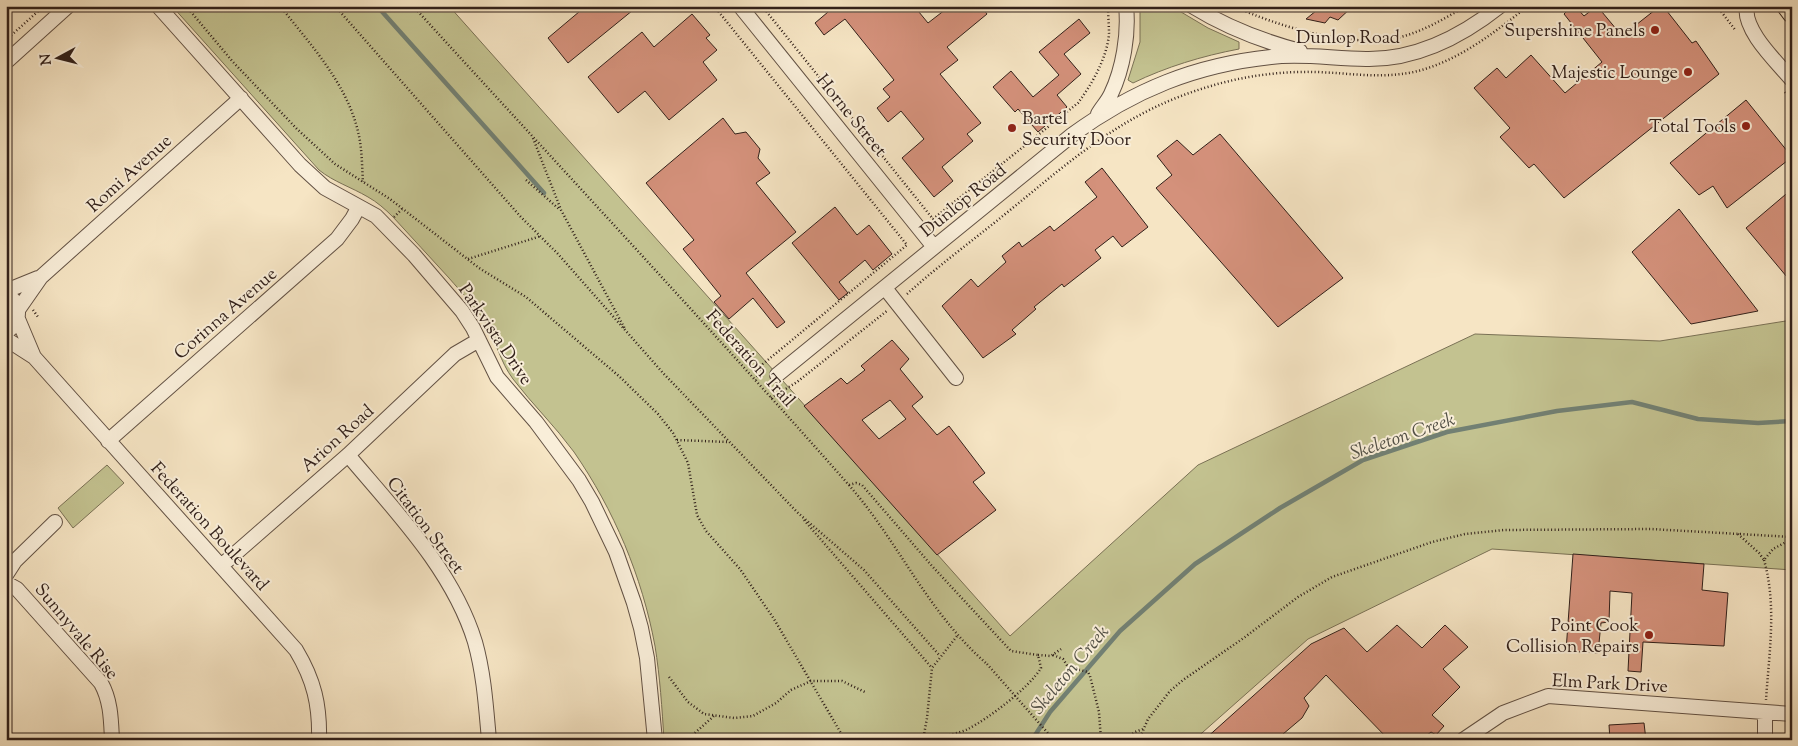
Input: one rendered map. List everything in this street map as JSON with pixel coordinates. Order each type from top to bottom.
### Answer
[{"type":"main road","points":[[1786,6],[1792,14]]},
{"type":"street","points":[[6,62],[68,6]]},
{"type":"street","name":"Parkvista Drive","points":[[158,6],[314,179],[358,208],[376,216],[408,249],[462,311],[497,377],[536,422],[579,480],[592,502],[616,552],[641,628],[650,682],[654,740]]},
{"type":"street","name":"Horne Street","points":[[740,6],[934,247]]},
{"type":"street","points":[[1097,117],[1111,94],[1120,67],[1127,16],[1126,6]]},
{"type":"street","points":[[1192,6],[1226,25],[1273,44],[1325,56]]},
{"type":"street","name":"Dunlop Road","points":[[777,375],[1072,135],[1125,100],[1196,70],[1273,56],[1325,56],[1376,59],[1413,54],[1465,32],[1500,6]]},
{"type":"street","points":[[1742,8],[1750,28],[1792,80]]},
{"type":"street","name":"Romi Avenue","points":[[6,293],[41,276],[242,98]]},
{"type":"street","name":"Corinna Avenue","points":[[108,441],[337,239],[358,208]]},
{"type":"street","name":"Romi Avenue","points":[[6,332],[13,327],[18,314],[41,276]]},
{"type":"street","points":[[885,288],[956,378]]},
{"type":"street","name":"Federation Boulevard","points":[[6,293],[14,300],[34,357]]},
{"type":"street","name":"Federation Boulevard","points":[[6,339],[34,357],[296,650],[312,682],[319,714],[319,739]]},
{"type":"street","name":"Arion Road","points":[[221,566],[348,455],[455,354],[479,340]]},
{"type":"street","name":"Citation Street","points":[[348,455],[440,568],[450,586],[474,641],[482,676],[489,740]]},
{"type":"street","points":[[6,575],[14,562],[55,522]]},
{"type":"street","name":"Sunnyvale Rise","points":[[6,583],[16,589],[101,683],[106,691],[110,705],[112,740]]},
{"type":"street","name":"Elm Park Drive","points":[[1463,740],[1503,713],[1548,696],[1792,714]]},
{"type":"street","points":[[1765,712],[1765,740]]},
{"type":"path","points":[[6,40],[44,6]]},
{"type":"path","points":[[186,6],[233,62],[297,129],[335,164],[390,199],[467,259],[526,297],[620,377],[658,414],[677,440],[688,463],[697,515],[706,531],[740,569],[774,618],[845,740]]},
{"type":"path","points":[[280,6],[333,76],[354,119],[359,137],[363,182]]},
{"type":"path","points":[[335,6],[520,216],[541,236],[663,373],[798,513],[932,668]]},
{"type":"path","name":"Federation Trail","points":[[413,6],[756,380],[849,485],[873,515],[919,586],[957,636],[986,664],[1054,740]]},
{"type":"path","points":[[714,6],[907,245],[763,364],[756,380]]},
{"type":"path","points":[[762,6],[933,219],[1078,103],[1089,88],[1100,67],[1109,36],[1108,6]]},
{"type":"path","points":[[1233,6],[1253,15],[1309,32],[1339,38],[1368,40],[1396,38],[1420,30],[1466,6]]},
{"type":"path","points":[[771,398],[797,382],[897,303],[1080,152],[1122,123],[1156,105],[1212,85],[1265,74],[1316,72],[1366,76],[1414,72],[1432,66],[1488,38],[1528,6]]},
{"type":"path","points":[[532,136],[560,210],[628,334]]},
{"type":"path","points":[[526,180],[560,210]]},
{"type":"path","points":[[467,259],[541,236]]},
{"type":"path","points":[[677,440],[729,442]]},
{"type":"path","points":[[849,485],[856,482],[862,485],[932,566],[1011,651],[1053,655],[1062,659],[1068,667],[1088,672],[1099,712],[1101,740]]},
{"type":"path","points":[[798,513],[864,570],[940,656]]},
{"type":"path","points":[[1139,740],[1148,718],[1170,691],[1317,584],[1350,570],[1432,542],[1465,534],[1504,530],[1651,529],[1792,538]]},
{"type":"path","points":[[1738,534],[1759,553],[1764,560],[1767,572],[1772,612],[1765,712]]},
{"type":"path","points":[[1764,560],[1773,549],[1792,538]]},
{"type":"path","points":[[923,740],[932,668],[957,636]]},
{"type":"path","points":[[1053,655],[1061,649]]},
{"type":"path","points":[[935,740],[967,730],[1002,706],[1035,679],[1041,668],[1038,655]]},
{"type":"path","points":[[669,677],[688,702],[704,714],[734,718],[753,716],[776,703],[791,690],[811,681],[842,681],[865,692]]},
{"type":"path","points":[[687,740],[715,715]]},
{"type":"path","points":[[1124,740],[1143,729]]},
{"type":"shaded area","points":[[172,6],[449,6],[1010,636],[1198,465],[1475,334],[1660,341],[1792,320],[1792,570],[1492,549],[1308,639],[1194,740],[664,740],[657,658],[642,594],[625,544],[614,520],[574,452],[513,379],[485,322],[449,278],[381,206],[319,170]]},
{"type":"shaded area","points":[[1140,6],[1171,6],[1208,28],[1239,42],[1239,49],[1184,63],[1133,83],[1128,80],[1140,42]]},
{"type":"shaded area","points":[[107,465],[124,483],[73,528],[58,508]]},
{"type":"building","points":[[586,6],[638,6],[568,63],[548,38]]},
{"type":"building","points":[[823,6],[914,6],[928,23],[950,6],[981,6],[987,14],[947,47],[958,60],[940,74],[981,123],[967,134],[973,141],[942,167],[953,181],[934,197],[902,158],[924,139],[901,111],[888,122],[877,108],[890,97],[883,89],[894,80],[845,19],[824,35],[815,23],[828,12]]},
{"type":"building","points":[[1322,6],[1353,6],[1338,20],[1330,17],[1325,23],[1306,19]]},
{"type":"building","points":[[1572,6],[1575,6],[1584,16],[1597,6],[1622,36],[1660,6],[1663,6],[1692,43],[1696,41],[1719,74],[1564,198],[1534,164],[1529,168],[1500,137],[1510,128],[1474,88],[1497,68],[1506,78],[1531,55],[1565,93],[1602,62],[1564,14]]},
{"type":"building","points":[[692,14],[710,35],[706,38],[717,50],[703,62],[717,80],[669,120],[645,91],[618,113],[588,77],[642,32],[654,47]]},
{"type":"building","points":[[1079,19],[1090,33],[1064,54],[1081,74],[1057,95],[1067,107],[1038,132],[1018,109],[1015,112],[993,87],[1011,71],[1033,97],[1059,75],[1039,52]]},
{"type":"building","points":[[1746,100],[1792,157],[1727,208],[1713,186],[1699,195],[1670,163]]},
{"type":"building","points":[[723,118],[735,134],[746,132],[760,149],[758,158],[770,173],[756,183],[796,232],[746,273],[785,322],[777,328],[753,298],[729,319],[714,302],[721,296],[683,249],[694,240],[646,183]]},
{"type":"building","points":[[1220,134],[1343,278],[1278,327],[1156,188],[1172,175],[1157,156],[1177,140],[1193,155]]},
{"type":"building","points":[[1102,168],[1148,227],[1122,247],[1113,236],[1095,250],[1101,258],[1064,287],[1062,284],[1034,307],[1036,309],[1012,330],[1016,334],[983,358],[942,306],[971,279],[978,287],[1006,262],[1002,256],[1019,242],[1022,247],[1050,226],[1054,231],[1097,197],[1085,182]]},
{"type":"building","points":[[1792,189],[1792,283],[1746,228]]},
{"type":"building","points":[[835,207],[857,235],[869,225],[892,254],[873,270],[865,260],[839,282],[848,293],[839,300],[792,243]]},
{"type":"building","points":[[1679,209],[1758,311],[1691,324],[1632,252]]},
{"type":"building","points":[[892,340],[909,359],[900,369],[923,397],[912,406],[937,435],[949,426],[985,473],[973,482],[996,510],[937,555],[804,406],[841,378],[847,384],[865,370],[861,366]],"holes":[[[890,400],[906,419],[879,439],[862,420]]]},
{"type":"building","points":[[1573,554],[1704,564],[1702,590],[1728,593],[1724,646],[1643,642],[1641,672],[1628,671],[1632,593],[1610,591],[1609,622],[1601,623],[1598,653],[1566,651]]},
{"type":"building","points":[[1397,625],[1422,648],[1445,625],[1468,647],[1443,669],[1460,687],[1432,715],[1444,726],[1436,735],[1431,732],[1421,740],[1389,740],[1326,675],[1304,698],[1309,706],[1302,718],[1276,740],[1204,740],[1311,644],[1344,628],[1367,652]]},
{"type":"building","points":[[1644,723],[1646,740],[1610,740],[1609,725]]},
{"type":"waterway","points":[[377,6],[544,193]]},
{"type":"waterway","name":"Skeleton Creek","points":[[1032,740],[1050,712],[1120,631],[1195,564],[1280,508],[1363,460],[1447,432],[1557,411],[1632,402],[1698,419],[1758,423],[1792,421]]},
{"type":"place","name":"Supershine Panels","points":[[1655,30]]},
{"type":"place","name":"Majestic Lounge","points":[[1688,72]]},
{"type":"place","name":"Total Tools","points":[[1746,126]]},
{"type":"place","name":"Bartel Security Door","points":[[1012,128]]},
{"type":"place","name":"Point Cook Collision Repairs","points":[[1649,635]]}]
